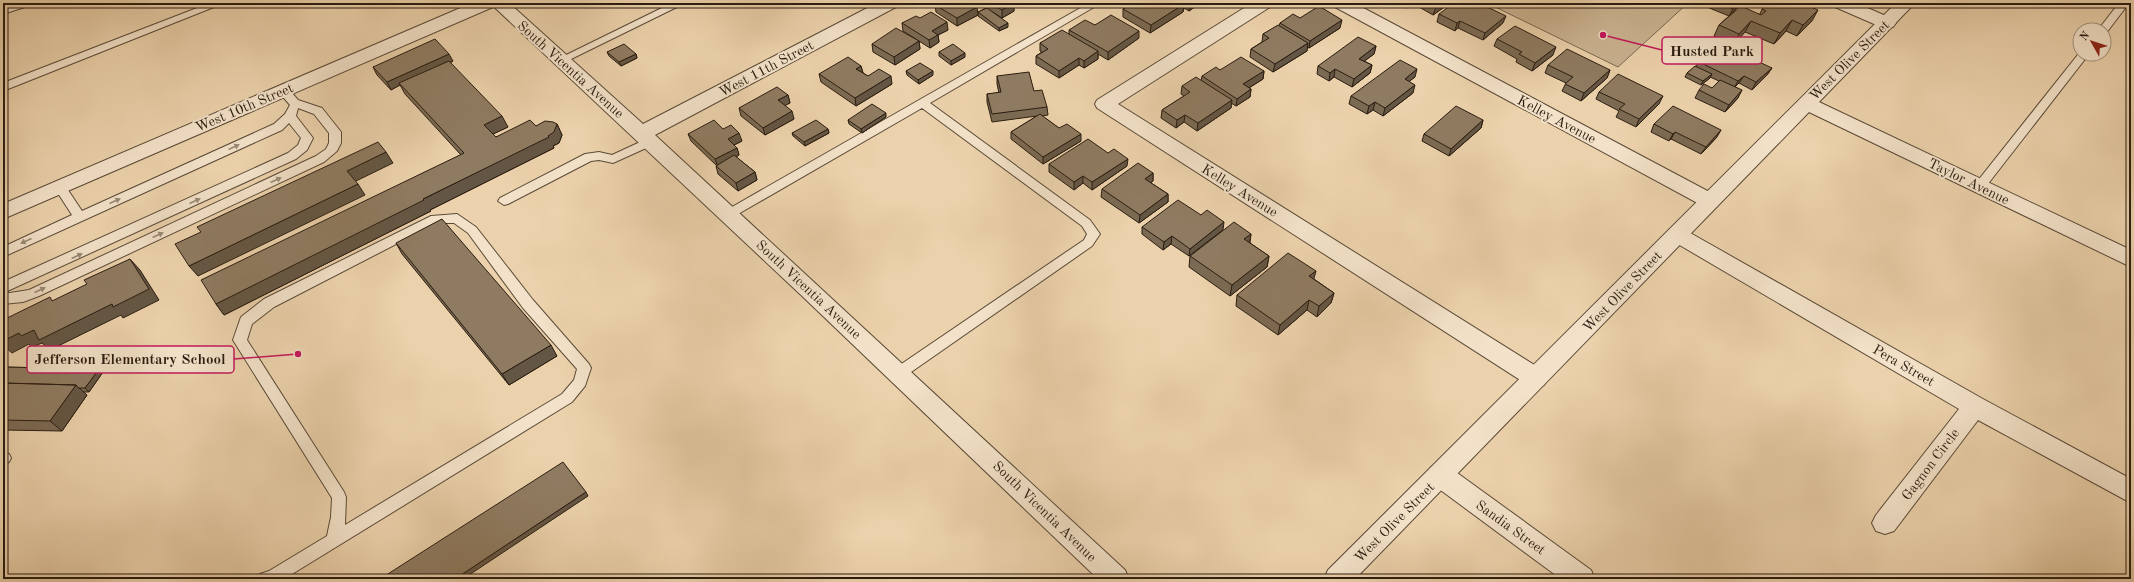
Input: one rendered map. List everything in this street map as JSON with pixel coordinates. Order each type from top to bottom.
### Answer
[{"type":"street","points":[[3,9],[19,3]]},
{"type":"street","name":"West 10th Street","points":[[3,212],[60,187],[289,96],[486,3]]},
{"type":"street","name":"South Vicentia Avenue","points":[[498,3],[647,137],[1116,579]]},
{"type":"street","name":"West 11th Street","points":[[647,137],[890,3]]},
{"type":"street","name":"Kelley Avenue","points":[[1264,3],[1104,104],[1536,378]]},
{"type":"street","name":"Kelley Avenue","points":[[1341,3],[1710,201]]},
{"type":"street","points":[[1841,3],[1887,22]]},
{"type":"street","name":"West Olive Street","points":[[1337,579],[1906,3]]},
{"type":"street","name":"Taylor Avenue","points":[[1806,103],[2131,259]]},
{"type":"street","name":"Pera Street","points":[[1678,235],[1975,406],[2131,492]]},
{"type":"street","name":"Gagnon Circle","points":[[1885,523],[1975,406]]},
{"type":"street","name":"Sandia Street","points":[[1440,475],[1582,579]]},
{"type":"lane","points":[[3,87],[219,3]]},
{"type":"lane","points":[[561,60],[680,3]]},
{"type":"lane","points":[[729,214],[1096,3]]},
{"type":"lane","points":[[2110,22],[2124,3]]},
{"type":"lane","points":[[1980,186],[2078,62]]},
{"type":"lane","points":[[3,288],[292,156],[303,147],[307,138],[290,116],[289,96]]},
{"type":"lane","points":[[3,299],[17,299],[34,293],[320,159],[331,151],[335,143],[335,132],[318,111],[289,96]]},
{"type":"lane","points":[[899,373],[1088,243],[1094,234],[1086,223],[922,103]]},
{"type":"lane","points":[[3,252],[272,130],[284,123],[290,116]]},
{"type":"lane","points":[[504,201],[589,157],[598,156],[613,159],[647,137]]},
{"type":"lane","points":[[60,187],[80,217]]},
{"type":"lane","points":[[266,579],[273,577],[567,398],[580,382],[584,368],[528,304],[472,230],[457,218],[435,219],[269,303],[246,321],[240,340],[339,496],[339,517],[334,539]]},
{"type":"shaded area","points":[[1487,3],[1688,3],[1618,67]]},
{"type":"building","points":[[938,3],[971,3],[977,7],[957,18],[935,5]]},
{"type":"building","points":[[990,3],[1014,3],[1002,10]]},
{"type":"building","points":[[1133,3],[1184,4],[1151,25],[1123,9]]},
{"type":"building","points":[[1428,3],[1441,3],[1436,7]]},
{"type":"building","points":[[1454,3],[1479,3],[1506,16],[1485,33],[1460,21],[1457,23],[1439,14]]},
{"type":"building","points":[[1719,3],[1738,3],[1733,9]]},
{"type":"building","points":[[1769,3],[1802,3],[1818,10],[1803,25],[1792,20],[1780,33],[1751,21],[1739,34],[1719,25],[1741,6],[1761,15],[1766,11],[1762,9]]},
{"type":"building","points":[[1319,6],[1342,20],[1310,41],[1280,23],[1293,14],[1300,18]]},
{"type":"building","points":[[987,8],[1008,23],[999,28],[978,12]]},
{"type":"building","points":[[931,12],[947,22],[932,31],[938,35],[929,40],[902,23],[916,16],[920,18]]},
{"type":"building","points":[[1111,15],[1139,31],[1108,52],[1069,30],[1085,20],[1095,25]]},
{"type":"building","points":[[1278,25],[1308,43],[1275,64],[1251,49],[1269,38],[1263,34]]},
{"type":"building","points":[[1515,26],[1556,47],[1535,63],[1519,54],[1522,52],[1497,39]]},
{"type":"building","points":[[896,28],[919,41],[894,57],[872,44]]},
{"type":"building","points":[[1062,30],[1098,51],[1084,61],[1079,58],[1059,71],[1036,56],[1048,49],[1040,43]]},
{"type":"building","points":[[1358,37],[1376,46],[1359,59],[1372,65],[1354,79],[1335,69],[1330,73],[1318,66]]},
{"type":"building","points":[[435,39],[449,54],[387,82],[373,67]]},
{"type":"building","points":[[624,44],[636,54],[619,62],[607,52]]},
{"type":"building","points":[[953,44],[965,53],[951,61],[939,52]]},
{"type":"building","points":[[1567,49],[1610,70],[1584,93],[1565,84],[1573,77],[1548,65]]},
{"type":"building","points":[[1738,52],[1772,68],[1756,82],[1744,76],[1738,81],[1699,62],[1708,53],[1727,62]]},
{"type":"building","points":[[848,57],[861,66],[856,69],[868,76],[879,69],[891,76],[855,98],[819,74]]},
{"type":"building","points":[[1241,57],[1264,71],[1243,84],[1251,89],[1237,99],[1202,76],[1216,67],[1220,70]]},
{"type":"building","points":[[1400,60],[1417,69],[1405,79],[1415,85],[1385,108],[1375,102],[1369,106],[1351,96]]},
{"type":"building","points":[[449,61],[502,116],[484,125],[496,137],[530,120],[536,126],[545,121],[557,124],[554,132],[548,136],[549,137],[216,304],[201,280],[464,153],[399,83]]},
{"type":"building","points":[[920,63],[933,71],[918,80],[906,71]]},
{"type":"building","points":[[1695,66],[1712,74],[1703,81],[1687,73]]},
{"type":"building","points":[[1029,72],[1034,91],[1042,90],[1047,107],[992,114],[987,94],[1001,92],[997,76]]},
{"type":"building","points":[[1618,74],[1663,96],[1639,119],[1619,109],[1625,104],[1599,92]]},
{"type":"building","points":[[1196,77],[1232,100],[1198,123],[1185,115],[1177,120],[1162,110],[1190,92],[1182,86]]},
{"type":"building","points":[[1720,80],[1742,90],[1729,105],[1699,90],[1704,84],[1712,88]]},
{"type":"building","points":[[777,87],[788,95],[778,100],[792,111],[763,128],[739,108]]},
{"type":"building","points":[[872,104],[886,113],[861,129],[848,120]]},
{"type":"building","points":[[1456,106],[1483,120],[1451,149],[1424,134]]},
{"type":"building","points":[[1673,106],[1721,130],[1706,147],[1675,132],[1673,134],[1654,124]]},
{"type":"building","points":[[1040,114],[1059,128],[1067,124],[1081,134],[1043,157],[1011,132]]},
{"type":"building","points":[[714,120],[723,129],[731,125],[739,133],[728,139],[737,148],[715,159],[688,134]]},
{"type":"building","points":[[816,120],[828,129],[804,142],[792,133]]},
{"type":"building","points":[[1088,139],[1108,153],[1114,149],[1128,159],[1092,182],[1083,176],[1074,182],[1049,164]]},
{"type":"building","points":[[378,142],[386,152],[347,171],[358,184],[189,266],[175,244],[201,232],[197,227]]},
{"type":"building","points":[[734,155],[755,172],[736,183],[716,166]]},
{"type":"building","points":[[1138,163],[1153,173],[1145,179],[1168,194],[1140,215],[1102,189]]},
{"type":"building","points":[[1178,200],[1201,215],[1207,210],[1224,222],[1190,249],[1172,236],[1164,242],[1142,227]]},
{"type":"building","points":[[442,219],[551,345],[502,374],[396,243]]},
{"type":"building","points":[[1234,222],[1251,234],[1244,239],[1269,256],[1232,285],[1190,256]]},
{"type":"building","points":[[1288,253],[1316,271],[1309,276],[1334,293],[1319,306],[1309,300],[1280,325],[1237,295]]},
{"type":"building","points":[[130,259],[149,289],[113,307],[112,304],[39,340],[34,330],[21,336],[19,333],[3,341],[3,320],[50,297],[52,301],[87,284],[84,280]]},
{"type":"building","points":[[3,367],[99,369],[85,388],[79,388],[76,385],[3,383]]},
{"type":"building","points":[[3,383],[76,385],[50,421],[3,420]]},
{"type":"building","points":[[563,462],[586,492],[455,579],[380,579]]},
{"type":"place","name":"Husted Park","points":[[1603,35]]},
{"type":"place","name":"Jefferson Elementary School","points":[[298,354]]}]
